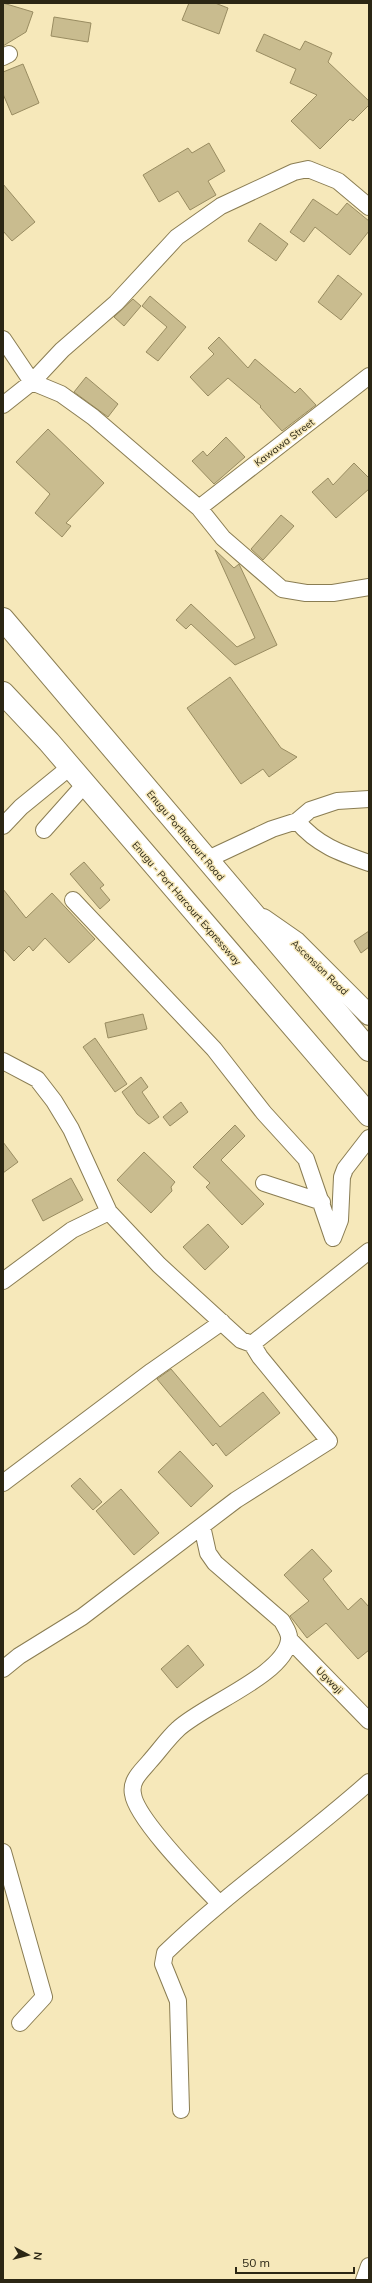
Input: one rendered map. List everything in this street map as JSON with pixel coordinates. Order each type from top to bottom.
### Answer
[{"type":"highway","name":"Enugu Porthacourt Road","points":[[3,619],[369,1050]]},
{"type":"highway","name":"Enugu - Port Harcourt Expressway","points":[[3,693],[85,784],[369,1115]]},
{"type":"main road","name":"Ascension Road","points":[[249,909],[296,942],[369,1015]]},
{"type":"street","points":[[3,405],[32,382],[62,350],[116,303],[176,237],[220,206],[294,172],[308,169],[338,181],[369,208]]},
{"type":"street","points":[[3,339],[32,382],[61,394],[93,417],[199,508],[223,538],[282,589],[306,593],[333,593],[369,587]]},
{"type":"street","name":"Kawawa Street","points":[[199,508],[369,376]]},
{"type":"street","points":[[3,826],[21,807],[70,767]]},
{"type":"street","points":[[44,830],[85,784]]},
{"type":"street","points":[[208,859],[272,829],[296,821],[310,810],[337,801],[369,799]]},
{"type":"street","points":[[296,821],[318,842],[335,851],[369,863]]},
{"type":"street","points":[[72,900],[214,1049],[264,1113],[306,1159],[322,1202],[333,1238],[340,1220],[342,1177],[345,1169],[369,1138]]},
{"type":"street","points":[[3,1061],[37,1079],[54,1101],[71,1129],[109,1212],[160,1265],[241,1340],[252,1344],[260,1357],[329,1441],[236,1500],[82,1617],[19,1656],[3,1669]]},
{"type":"street","points":[[264,1183],[322,1202]]},
{"type":"street","points":[[3,1281],[72,1230],[109,1212]]},
{"type":"street","points":[[252,1344],[369,1251]]},
{"type":"street","points":[[3,1483],[85,1421],[222,1322]]},
{"type":"street","points":[[202,1526],[208,1553],[225,1572],[282,1621],[288,1630],[290,1640],[278,1662],[268,1672],[209,1707],[178,1729],[138,1775],[132,1786],[133,1796],[145,1818],[169,1849],[219,1903]]},
{"type":"street","name":"Ugwaji","points":[[290,1640],[369,1721]]},
{"type":"street","points":[[181,2110],[178,2001],[163,1959],[165,1953],[219,1903],[326,1820],[369,1782]]},
{"type":"street","points":[[3,1852],[44,1997],[20,2023]]},
{"type":"street","points":[[364,2280],[369,2266]]},
{"type":"building","points":[[3,3],[33,12],[26,32],[3,46]]},
{"type":"building","points":[[189,3],[215,3],[228,8],[219,34],[182,20]]},
{"type":"building","points":[[54,17],[91,23],[88,42],[51,36]]},
{"type":"building","points":[[264,34],[300,50],[305,41],[332,53],[328,62],[369,101],[369,105],[353,121],[350,119],[320,149],[291,121],[317,95],[290,83],[296,69],[256,51]]},
{"type":"building","points":[[23,64],[39,103],[12,115],[3,94],[3,72]]},
{"type":"building","points":[[209,143],[225,171],[208,181],[216,195],[190,210],[178,191],[159,202],[143,175],[188,148],[192,153]]},
{"type":"building","points":[[3,184],[35,222],[12,241],[3,231]]},
{"type":"building","points":[[313,199],[337,215],[347,203],[369,221],[369,231],[350,255],[315,227],[304,242],[290,232]]},
{"type":"building","points":[[260,223],[288,244],[276,261],[248,241]]},
{"type":"building","points":[[338,275],[362,294],[341,320],[318,302]]},
{"type":"building","points":[[150,296],[186,327],[158,361],[146,352],[167,327],[142,306]]},
{"type":"building","points":[[133,299],[141,306],[124,326],[114,317]]},
{"type":"building","points":[[219,337],[248,368],[255,359],[295,393],[300,388],[316,405],[282,431],[260,407],[261,406],[228,378],[208,396],[190,377],[214,354],[208,348]]},
{"type":"building","points":[[86,377],[118,404],[108,417],[74,392]]},
{"type":"building","points":[[48,429],[104,483],[66,523],[71,526],[62,537],[35,513],[50,494],[16,462]]},
{"type":"building","points":[[226,437],[245,457],[214,484],[192,461],[203,451],[207,456]]},
{"type":"building","points":[[354,463],[369,478],[369,489],[336,518],[312,492],[328,478],[333,485]]},
{"type":"building","points":[[281,515],[294,526],[263,560],[251,549]]},
{"type":"building","points":[[215,550],[234,568],[239,564],[277,645],[235,665],[191,624],[186,629],[176,620],[191,604],[237,647],[255,638]]},
{"type":"building","points":[[230,677],[281,748],[297,757],[269,777],[263,769],[241,784],[187,708]]},
{"type":"building","points":[[84,862],[104,885],[100,888],[110,900],[100,909],[70,874]]},
{"type":"building","points":[[3,889],[26,918],[52,893],[95,939],[69,963],[45,938],[33,951],[29,946],[14,961],[3,949]]},
{"type":"building","points":[[369,931],[369,947],[361,953],[354,941]]},
{"type":"building","points":[[143,1014],[147,1029],[108,1038],[105,1023]]},
{"type":"building","points":[[95,1038],[127,1084],[115,1092],[83,1047]]},
{"type":"building","points":[[141,1077],[148,1087],[142,1092],[159,1117],[149,1124],[137,1114],[122,1092]]},
{"type":"building","points":[[181,1102],[188,1112],[170,1126],[163,1117]]},
{"type":"building","points":[[235,1125],[245,1136],[221,1160],[264,1204],[242,1225],[206,1187],[210,1183],[193,1167]]},
{"type":"building","points":[[3,1142],[18,1162],[3,1173]]},
{"type":"building","points":[[144,1152],[175,1182],[171,1187],[172,1191],[151,1213],[117,1180]]},
{"type":"building","points":[[71,1178],[83,1200],[43,1221],[32,1200]]},
{"type":"building","points":[[208,1224],[229,1247],[205,1270],[183,1247]]},
{"type":"building","points":[[171,1369],[220,1427],[263,1392],[280,1413],[226,1456],[216,1443],[213,1446],[157,1379]]},
{"type":"building","points":[[180,1451],[213,1486],[191,1507],[158,1472]]},
{"type":"building","points":[[80,1478],[102,1502],[93,1510],[71,1486]]},
{"type":"building","points":[[121,1489],[159,1533],[134,1555],[96,1511]]},
{"type":"building","points":[[312,1549],[332,1571],[323,1579],[348,1610],[361,1598],[369,1607],[369,1650],[358,1659],[326,1623],[307,1638],[290,1616],[309,1601],[284,1575]]},
{"type":"building","points":[[188,1645],[204,1665],[177,1688],[161,1669]]}]
